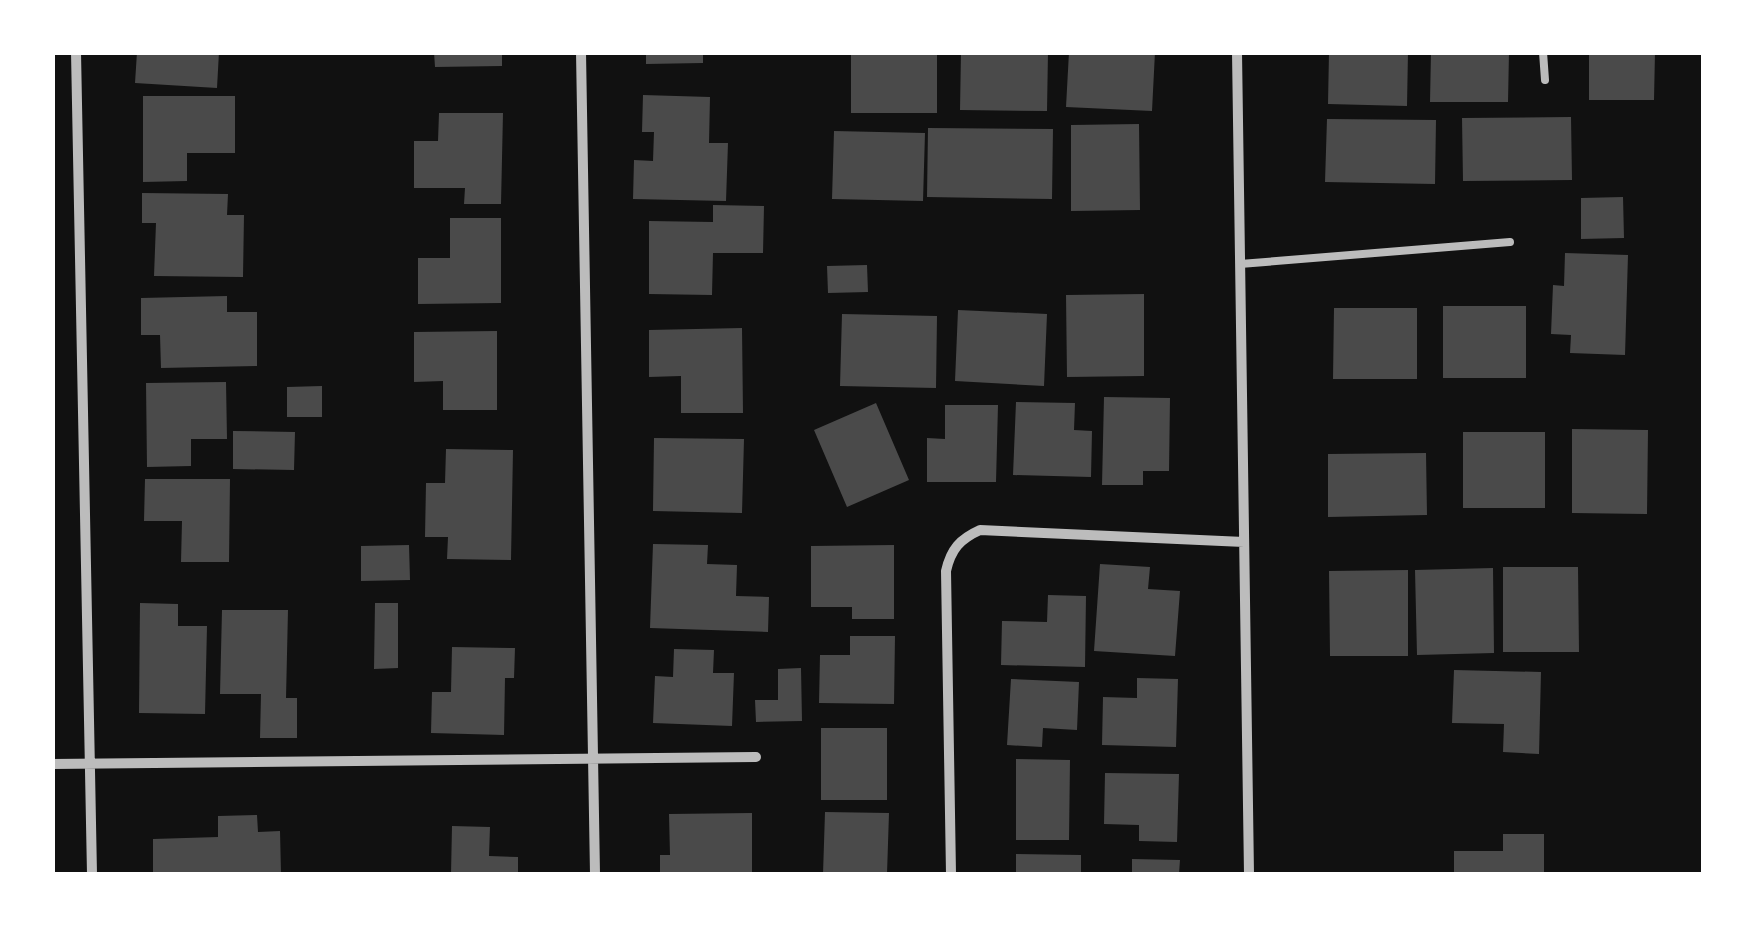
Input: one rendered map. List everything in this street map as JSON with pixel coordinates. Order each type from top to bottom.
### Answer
[{"type":"street","points":[[76,52],[92,874]]},
{"type":"street","points":[[581,52],[595,874]]},
{"type":"street","points":[[1237,52],[1249,874]]},
{"type":"street","points":[[951,874],[946,571],[950,553],[964,537],[980,530],[1244,542]]},
{"type":"street","points":[[52,764],[756,757]]},
{"type":"lane","points":[[1543,52],[1545,80]]},
{"type":"lane","points":[[1240,264],[1510,242]]},
{"type":"building","points":[[137,52],[219,52],[217,88],[135,83]]},
{"type":"building","points":[[434,52],[502,52],[502,66],[435,67]]},
{"type":"building","points":[[646,52],[703,52],[703,63],[646,64]]},
{"type":"building","points":[[961,52],[1048,52],[1047,111],[960,110]]},
{"type":"building","points":[[1069,52],[1155,52],[1152,111],[1066,107]]},
{"type":"building","points":[[1329,52],[1408,52],[1407,106],[1328,104]]},
{"type":"building","points":[[1431,52],[1509,52],[1508,102],[1430,102]]},
{"type":"building","points":[[1589,52],[1655,52],[1654,100],[1589,100]]},
{"type":"building","points":[[851,54],[937,54],[937,113],[851,113]]},
{"type":"building","points":[[643,95],[710,97],[709,143],[728,143],[726,201],[633,199],[634,160],[653,161],[654,132],[642,132]]},
{"type":"building","points":[[143,96],[235,96],[235,153],[187,153],[187,181],[143,182]]},
{"type":"building","points":[[439,113],[503,113],[501,204],[464,204],[465,188],[414,188],[414,141],[438,141]]},
{"type":"building","points":[[1571,117],[1572,180],[1463,181],[1462,118]]},
{"type":"building","points":[[1327,119],[1436,120],[1435,184],[1325,182]]},
{"type":"building","points":[[1139,124],[1140,210],[1071,211],[1071,125]]},
{"type":"building","points":[[928,128],[1053,129],[1052,199],[927,197]]},
{"type":"building","points":[[834,131],[925,133],[923,201],[832,199]]},
{"type":"building","points":[[142,193],[228,194],[227,215],[244,215],[243,277],[154,276],[156,223],[142,223]]},
{"type":"building","points":[[1623,197],[1624,238],[1581,239],[1581,198]]},
{"type":"building","points":[[713,205],[764,206],[763,253],[713,253],[712,295],[649,294],[649,221],[713,222]]},
{"type":"building","points":[[450,218],[501,218],[501,303],[418,304],[418,258],[450,258]]},
{"type":"building","points":[[1565,253],[1628,255],[1625,355],[1570,353],[1571,335],[1551,334],[1553,285],[1564,286]]},
{"type":"building","points":[[867,265],[868,292],[828,293],[827,266]]},
{"type":"building","points":[[1144,294],[1144,376],[1067,377],[1066,295]]},
{"type":"building","points":[[227,296],[227,312],[257,312],[257,366],[161,368],[160,335],[141,335],[141,298]]},
{"type":"building","points":[[1443,306],[1526,306],[1526,378],[1443,378]]},
{"type":"building","points":[[1334,308],[1417,308],[1417,379],[1333,379]]},
{"type":"building","points":[[958,310],[1047,314],[1044,386],[955,381]]},
{"type":"building","points":[[842,314],[937,316],[936,388],[840,386]]},
{"type":"building","points":[[742,328],[743,413],[681,413],[681,376],[649,377],[649,330]]},
{"type":"building","points":[[497,331],[497,410],[443,410],[443,381],[414,382],[414,332]]},
{"type":"building","points":[[226,382],[227,439],[191,439],[191,466],[147,467],[146,383]]},
{"type":"building","points":[[322,386],[322,417],[287,417],[287,387]]},
{"type":"building","points":[[1104,397],[1170,398],[1169,471],[1143,471],[1143,485],[1102,485]]},
{"type":"building","points":[[1016,402],[1075,403],[1074,430],[1092,431],[1091,477],[1013,475]]},
{"type":"building","points":[[876,403],[909,480],[847,507],[814,430]]},
{"type":"building","points":[[945,405],[998,405],[996,482],[927,482],[927,438],[945,439]]},
{"type":"building","points":[[1572,429],[1648,430],[1647,514],[1572,513]]},
{"type":"building","points":[[233,431],[295,432],[294,470],[233,469]]},
{"type":"building","points":[[1463,432],[1545,432],[1545,508],[1463,508]]},
{"type":"building","points":[[654,438],[744,439],[742,513],[653,511]]},
{"type":"building","points":[[446,449],[513,450],[511,560],[447,559],[448,537],[425,537],[426,483],[445,483]]},
{"type":"building","points":[[1426,453],[1427,515],[1328,517],[1328,454]]},
{"type":"building","points":[[145,479],[230,479],[229,562],[181,562],[182,521],[144,521]]},
{"type":"building","points":[[653,544],[708,545],[707,564],[737,565],[736,596],[769,597],[768,632],[650,628]]},
{"type":"building","points":[[409,545],[410,580],[361,581],[361,546]]},
{"type":"building","points":[[894,545],[894,619],[852,619],[852,607],[811,607],[811,546]]},
{"type":"building","points":[[1100,564],[1150,567],[1148,589],[1180,591],[1175,656],[1094,651]]},
{"type":"building","points":[[1503,567],[1578,567],[1579,652],[1503,652]]},
{"type":"building","points":[[1493,568],[1494,653],[1417,655],[1415,570]]},
{"type":"building","points":[[1408,570],[1408,656],[1330,656],[1329,571]]},
{"type":"building","points":[[1048,595],[1086,596],[1085,667],[1001,665],[1002,621],[1047,622]]},
{"type":"building","points":[[140,603],[178,604],[178,626],[207,626],[205,714],[139,713]]},
{"type":"building","points":[[375,603],[398,603],[398,668],[374,669]]},
{"type":"building","points":[[222,610],[288,610],[286,698],[297,698],[297,738],[260,738],[261,694],[220,694]]},
{"type":"building","points":[[850,636],[895,636],[894,704],[819,703],[820,655],[850,655]]},
{"type":"building","points":[[452,647],[515,648],[514,678],[505,678],[504,735],[431,733],[432,692],[451,692]]},
{"type":"building","points":[[674,649],[714,650],[713,673],[734,673],[732,726],[653,723],[655,676],[673,677]]},
{"type":"building","points":[[801,668],[802,721],[756,722],[755,700],[778,700],[778,669]]},
{"type":"building","points":[[1454,670],[1541,672],[1539,754],[1503,752],[1504,724],[1452,723]]},
{"type":"building","points":[[1137,678],[1178,679],[1176,747],[1102,745],[1103,697],[1137,698]]},
{"type":"building","points":[[1011,679],[1079,682],[1077,730],[1043,728],[1042,747],[1007,745]]},
{"type":"building","points":[[821,728],[887,728],[887,800],[821,800]]},
{"type":"building","points":[[1016,759],[1070,760],[1069,840],[1016,840]]},
{"type":"building","points":[[1105,773],[1179,774],[1177,842],[1139,841],[1139,825],[1104,824]]},
{"type":"building","points":[[825,812],[889,813],[887,874],[823,874]]},
{"type":"building","points":[[752,813],[752,874],[660,874],[660,855],[670,855],[669,814]]},
{"type":"building","points":[[257,815],[258,832],[280,831],[281,874],[153,874],[153,839],[218,837],[218,816]]},
{"type":"building","points":[[452,826],[490,827],[489,856],[518,857],[518,874],[451,874]]},
{"type":"building","points":[[1503,834],[1544,834],[1544,874],[1454,874],[1454,851],[1503,851]]},
{"type":"building","points":[[1016,854],[1081,855],[1081,874],[1016,874]]},
{"type":"building","points":[[1132,859],[1180,860],[1179,874],[1132,874]]}]
